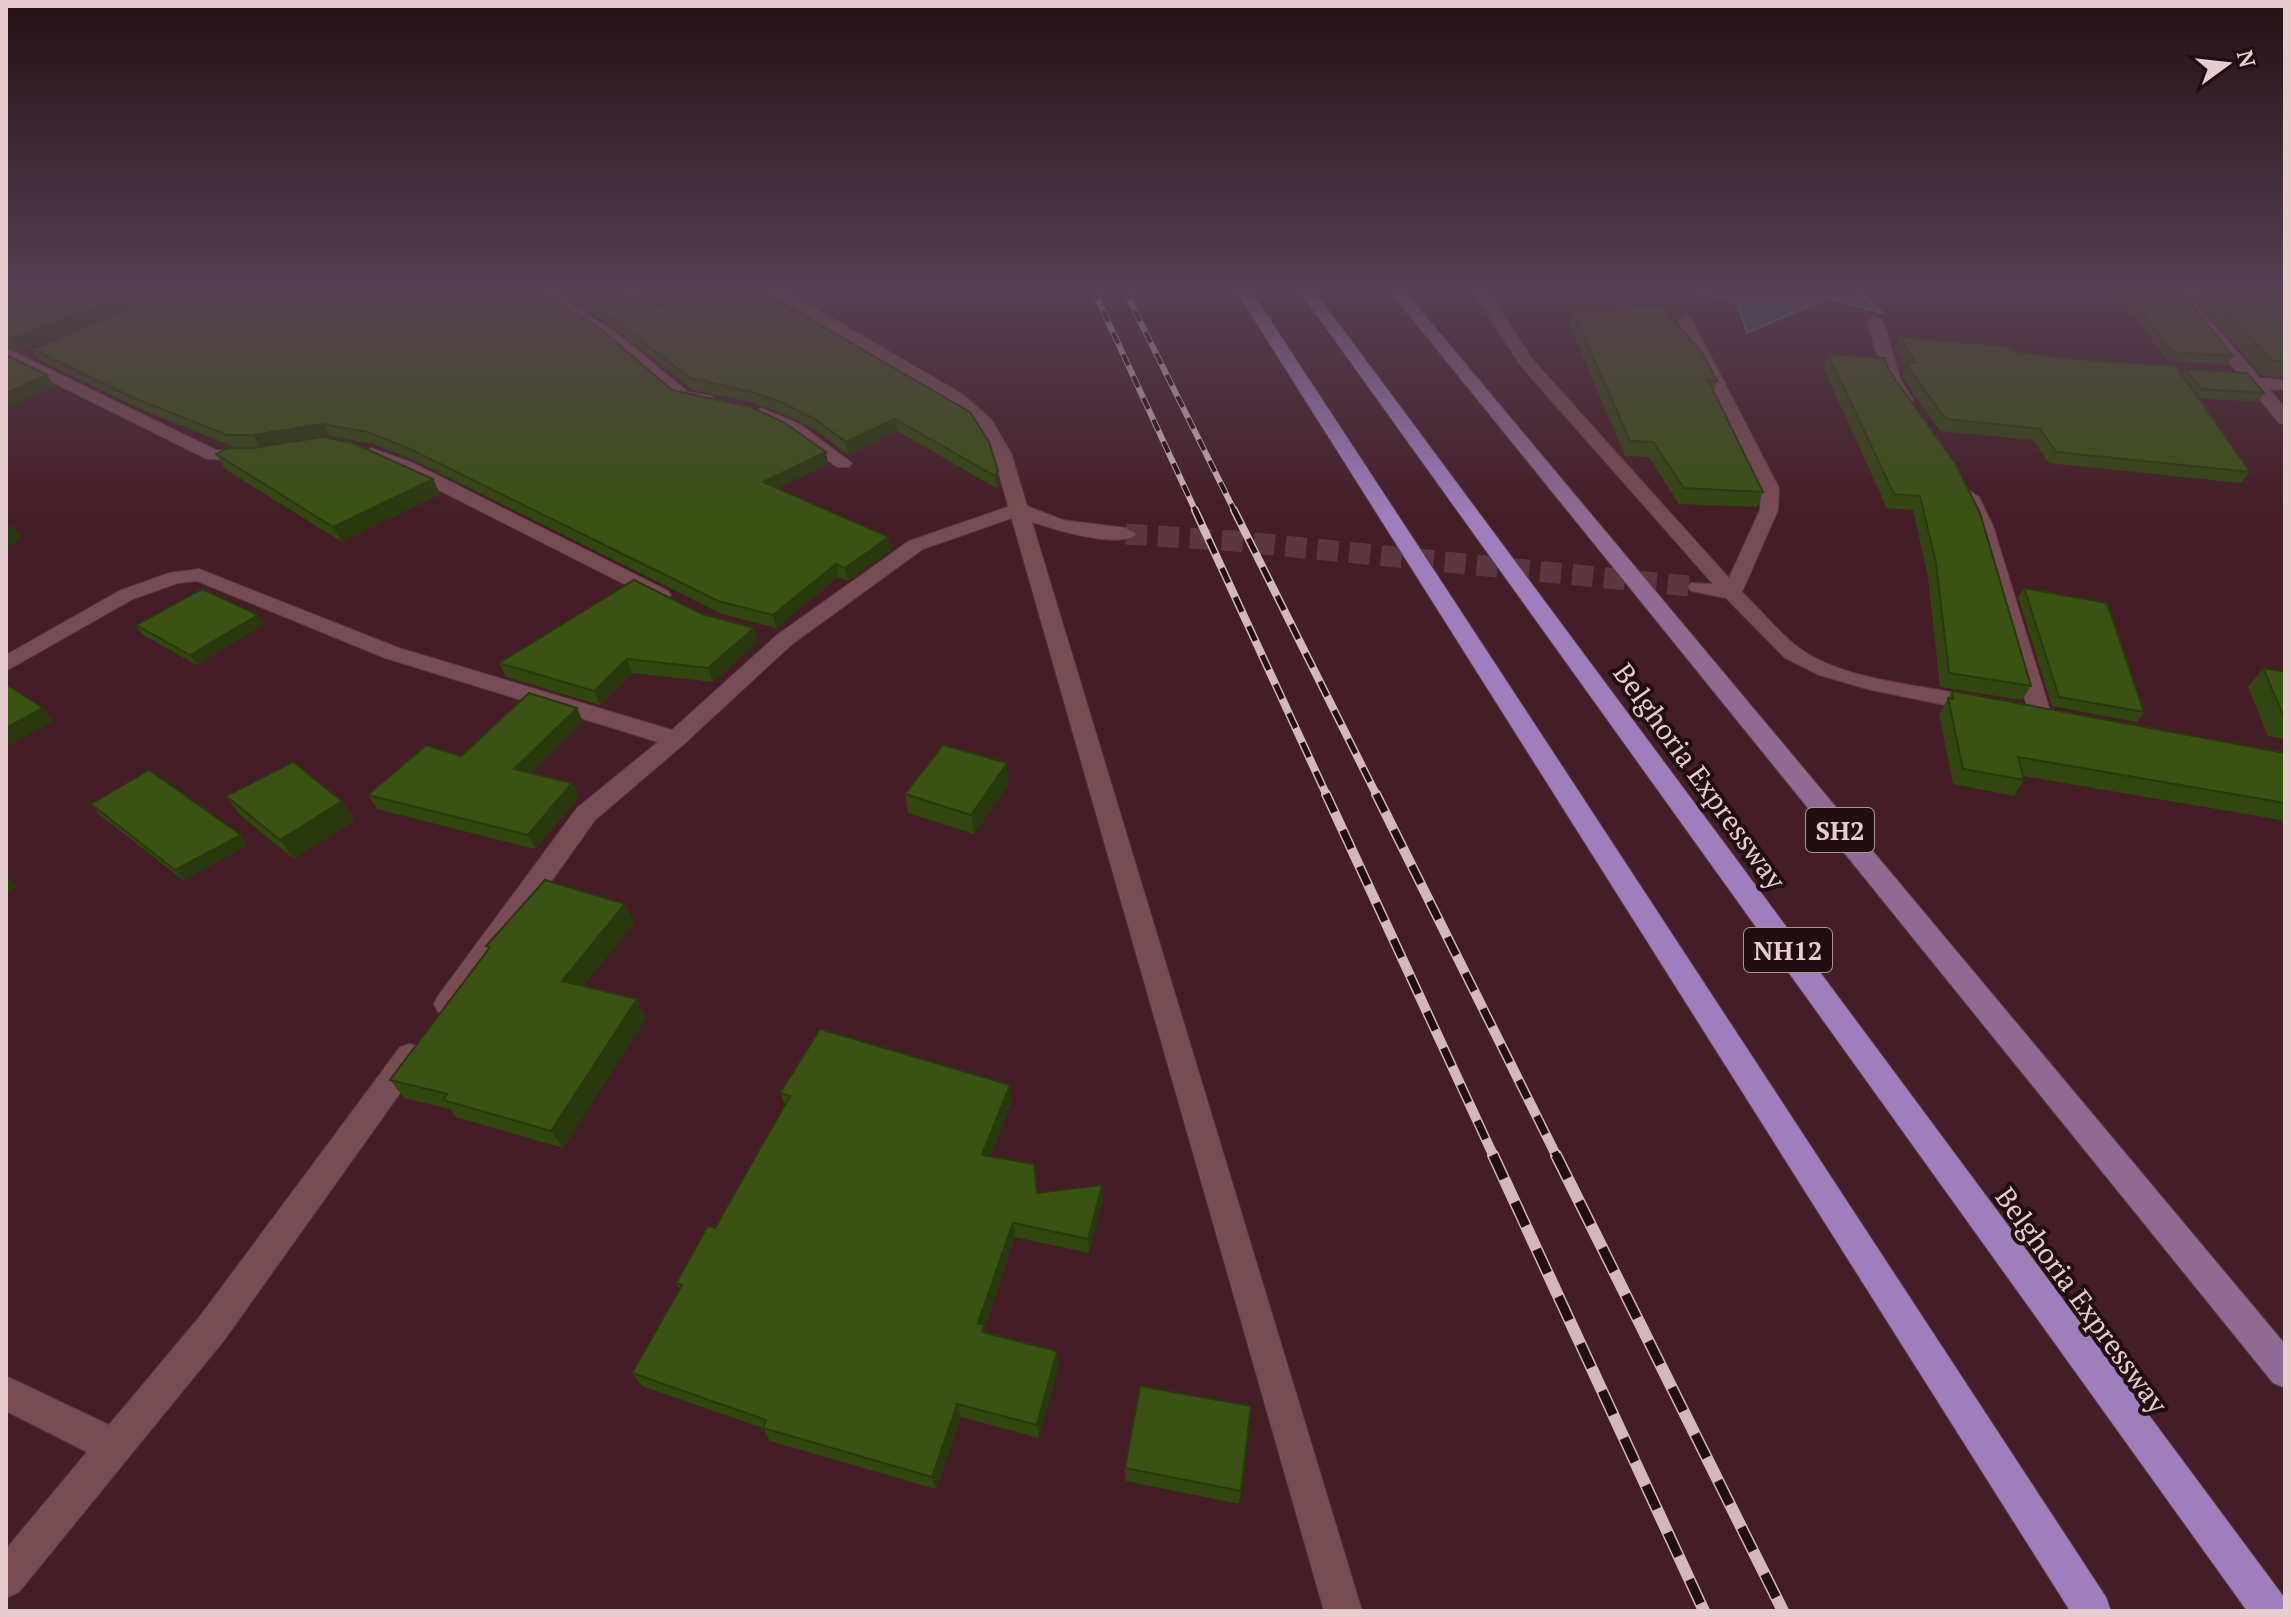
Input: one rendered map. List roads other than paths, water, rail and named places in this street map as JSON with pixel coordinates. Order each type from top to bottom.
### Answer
[{"type":"highway","points":[[1291,364],[2092,1611]]},
{"type":"highway","name":"Belghoria Expressway","points":[[1360,364],[2270,1611]]},
{"type":"main road","name":"SH2","points":[[1457,364],[2285,1371]]},
{"type":"street","points":[[29,364],[213,455],[260,455]]},
{"type":"street","points":[[646,364],[683,396],[718,402]]},
{"type":"street","points":[[899,364],[956,398],[985,423],[1002,453],[1343,1611]]},
{"type":"street","points":[[1528,364],[1732,593],[1792,653],[1827,670],[1871,683],[2069,722]]},
{"type":"street","points":[[1707,364],[1770,488],[1769,510],[1732,593]]},
{"type":"street","points":[[1888,364],[1893,381],[1915,416]]},
{"type":"street","points":[[2239,364],[2285,419]]},
{"type":"street","points":[[2216,372],[2285,385]]},
{"type":"street","points":[[746,409],[795,429],[843,463]]},
{"type":"street","points":[[356,448],[407,467],[671,600]]},
{"type":"street","points":[[1959,474],[1984,526],[2041,717]]},
{"type":"street","points":[[6,1579],[213,1327],[586,814],[676,739],[784,640],[916,545],[1019,509],[1043,522],[1068,529],[1126,534]]},
{"type":"street","points":[[6,664],[91,614],[144,588],[183,575],[199,575],[392,653],[676,739]]},
{"type":"street","points":[[1698,587],[1732,593]]},
{"type":"street","points":[[756,633],[784,640]]},
{"type":"street","points":[[6,1393],[115,1447]]},
{"type":"tunnel","points":[[1126,534],[1234,541],[1698,587]]},
{"type":"railway","points":[[1128,364],[1196,512]]},
{"type":"railway","points":[[1162,364],[1235,512]]},
{"type":"railway","points":[[1195,510],[1327,796]]},
{"type":"railway","points":[[1235,512],[1376,794]]},
{"type":"railway","points":[[1326,794],[1494,1157]]},
{"type":"railway","points":[[1376,794],[1557,1157]]},
{"type":"railway","points":[[1493,1155],[1704,1611]]},
{"type":"railway","points":[[1556,1155],[1783,1611]]}]
